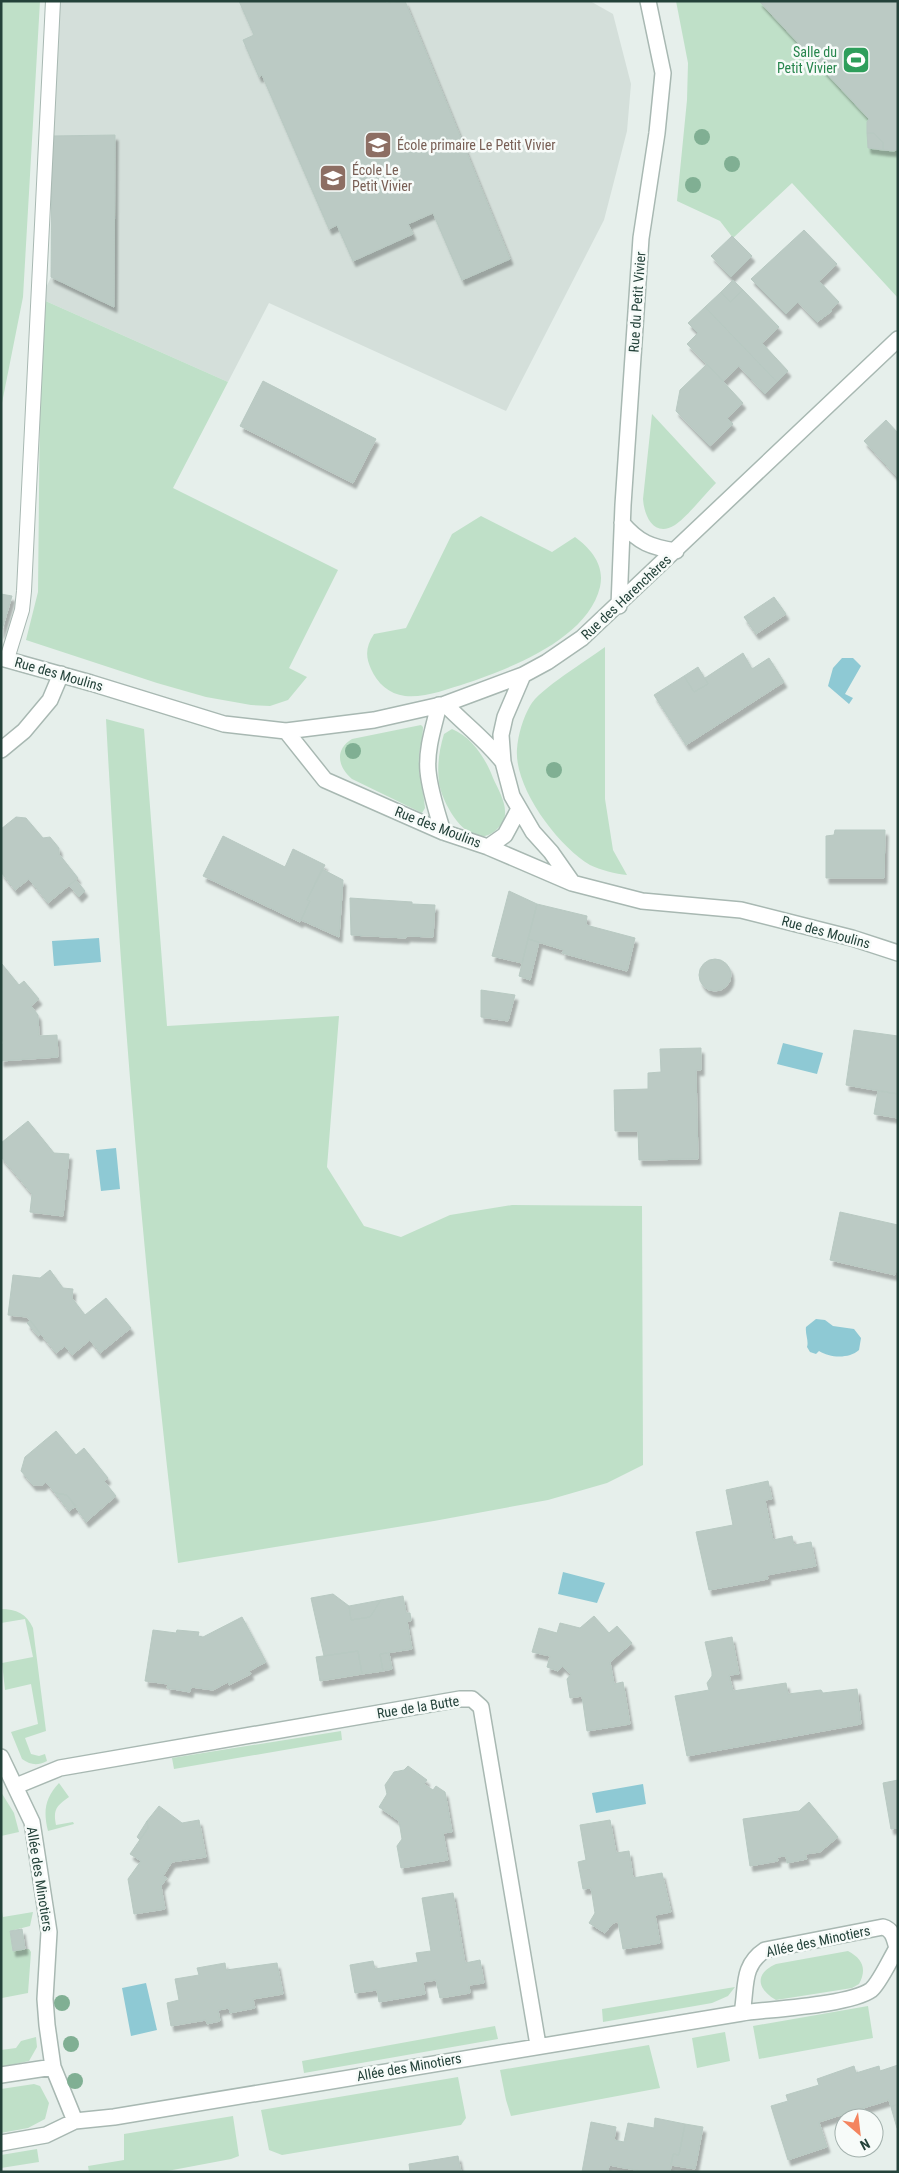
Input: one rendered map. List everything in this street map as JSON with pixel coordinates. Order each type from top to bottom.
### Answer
[{"type":"street","name":"Rue du Petit Vivier","points":[[619,606],[622,523],[641,238],[657,133],[663,73],[648,1]]},
{"type":"street","name":"Rue des Harenchères","points":[[286,731],[374,720],[442,704],[523,675],[547,662],[582,638],[619,606],[898,339]]},
{"type":"street","points":[[622,523],[634,537],[651,546],[676,551]]},
{"type":"street","name":"Rue des Moulins","points":[[4,658],[224,724],[286,731],[325,780],[444,832],[488,847],[572,883],[642,901],[741,910],[852,938],[898,953]]},
{"type":"street","points":[[1,750],[24,731],[50,700],[61,674]]},
{"type":"street","points":[[523,675],[504,717],[501,735],[503,762],[512,796],[532,832],[551,852],[572,883]]},
{"type":"street","points":[[444,832],[432,795],[428,769],[431,735],[442,704],[468,728],[487,742],[503,762]]},
{"type":"street","points":[[488,847],[506,835],[520,809]]},
{"type":"street","name":"Rue de la Butte","points":[[16,1786],[60,1768],[451,1700],[472,1699],[481,1707],[538,2046]]},
{"type":"street","name":"Allée des Minotiers","points":[[1,1757],[32,1822],[49,1932],[45,1999],[53,2066],[75,2121]]},
{"type":"street","name":"Allée des Minotiers","points":[[1,2143],[46,2136],[75,2121],[114,2117],[742,2013],[839,2001],[872,1990],[897,1948],[894,1935],[890,1929],[883,1927],[765,1950],[754,1957],[747,1970],[742,2013]]},
{"type":"street","points":[[1,2075],[53,2066]]},
{"type":"lane","points":[[4,658],[22,610],[24,591],[53,1]]},
{"type":"shaded area","name":"École Le Petit Vivier","points":[[55,1],[590,1],[613,14],[631,84],[627,131],[604,220],[506,411],[269,303],[228,382],[41,299],[51,277]]},
{"type":"green space","points":[[1,1],[40,1],[23,297],[1,408]]},
{"type":"green space","points":[[676,1],[898,1],[898,298],[792,183],[733,238],[720,221],[677,201],[687,100],[688,63]]},
{"type":"green space","points":[[41,299],[228,382],[173,488],[338,570],[289,668],[307,677],[288,700],[270,706],[251,705],[206,697],[26,640],[38,592]]},
{"type":"green space","points":[[652,414],[716,483],[685,517],[675,525],[661,529],[656,527],[648,518],[643,499]]},
{"type":"green space","points":[[481,516],[552,552],[575,537],[591,552],[599,565],[600,587],[593,605],[565,636],[505,669],[467,683],[428,694],[405,696],[394,693],[380,683],[371,669],[367,655],[371,638],[374,634],[406,628],[452,534]]},
{"type":"green space","points":[[605,647],[605,799],[613,850],[627,875],[608,872],[590,865],[565,844],[552,830],[530,798],[518,764],[518,738],[523,721],[535,699],[553,683]]},
{"type":"green space","points":[[106,719],[144,729],[167,1026],[339,1016],[327,1167],[364,1226],[401,1237],[450,1215],[512,1205],[642,1206],[643,1465],[607,1483],[548,1500],[434,1521],[178,1563],[155,1353],[135,1142]]},
{"type":"green space","points":[[421,725],[423,727],[419,770],[425,808],[422,813],[352,779],[341,764],[340,753],[342,748],[352,739]]},
{"type":"green space","points":[[452,729],[466,737],[477,749],[486,763],[503,800],[505,809],[504,820],[489,835],[479,836],[470,833],[461,825],[446,804],[442,793],[438,777],[438,764],[444,734]]},
{"type":"green space","points":[[1,1609],[20,1613],[28,1619],[33,1628],[46,1731],[25,1738],[31,1754],[39,1756],[45,1754],[47,1761],[40,1764],[31,1764],[22,1759],[11,1732],[38,1724],[31,1684],[5,1690],[2,1663],[33,1657],[25,1619],[1,1623]]},
{"type":"green space","points":[[341,1731],[342,1740],[174,1769],[172,1758]]},
{"type":"green space","points":[[59,1783],[69,1797],[56,1809],[56,1825],[73,1822],[74,1824],[48,1831],[46,1805]]},
{"type":"green space","points":[[1,1792],[14,1813],[19,1832],[1,1836]]},
{"type":"green space","points":[[1,1905],[3,1917],[33,1912],[30,1926],[10,1931],[13,1950],[29,1949],[31,1952],[28,1993],[2,1998]]},
{"type":"green space","points":[[848,1951],[857,1957],[863,1969],[859,1984],[852,1988],[776,2000],[762,1986],[761,1977],[764,1972],[776,1964]]},
{"type":"green space","points":[[735,1987],[728,1996],[712,2003],[603,2022],[602,2009]]},
{"type":"green space","points":[[868,2006],[873,2038],[759,2059],[753,2026]]},
{"type":"green space","points":[[495,2026],[498,2039],[304,2073],[302,2061]]},
{"type":"green space","points":[[725,2032],[730,2061],[697,2068],[692,2038]]},
{"type":"green space","points":[[36,2037],[37,2047],[29,2061],[1,2067],[1,2050],[16,2048],[21,2041]]},
{"type":"green space","points":[[649,2045],[660,2088],[511,2116],[500,2070]]},
{"type":"green space","points":[[458,2077],[466,2118],[461,2125],[282,2155],[269,2150],[261,2110]]},
{"type":"green space","points":[[34,2084],[40,2086],[49,2103],[45,2119],[28,2128],[1,2133],[1,2089]]},
{"type":"green space","points":[[233,2116],[239,2156],[162,2172],[89,2172],[88,2166],[124,2160],[124,2134]]},
{"type":"green space","points":[[37,2149],[39,2162],[1,2168],[1,2155]]},
{"type":"water","points":[[842,658],[853,658],[861,666],[845,694],[853,698],[849,704],[828,686],[833,668]]},
{"type":"water","points":[[99,938],[101,962],[54,966],[52,941]]},
{"type":"water","points":[[783,1043],[823,1053],[817,1074],[777,1064]]},
{"type":"water","points":[[116,1148],[120,1189],[101,1191],[96,1150]]},
{"type":"water","points":[[816,1319],[825,1320],[833,1326],[854,1329],[861,1338],[859,1350],[845,1356],[828,1355],[819,1351],[816,1354],[810,1352],[807,1347],[806,1327]]},
{"type":"water","points":[[563,1572],[605,1583],[597,1603],[558,1594]]},
{"type":"water","points":[[643,1784],[646,1804],[596,1813],[592,1793]]},
{"type":"water","points":[[146,1983],[157,2030],[131,2036],[122,1988]]},
{"type":"building","name":"École primaire Le Petit Vivier","points":[[239,1],[385,1],[386,3],[405,1],[510,259],[462,280],[433,213],[408,224],[413,234],[353,261],[337,225],[329,229],[262,75],[259,77],[243,40],[254,35]]},
{"type":"building","name":"Salle du Petit Vivier","points":[[759,1],[898,1],[898,149],[894,151],[883,150],[883,143],[874,133],[867,133],[867,122],[869,119]]},
{"type":"building","points":[[867,133],[874,133],[883,143],[883,150],[868,148]]},
{"type":"building","points":[[115,135],[114,307],[51,277],[52,136]]},
{"type":"building","points":[[804,230],[837,264],[819,281],[839,302],[830,310],[832,311],[817,322],[798,302],[786,314],[751,279]]},
{"type":"building","points":[[732,236],[752,256],[731,277],[711,256]]},
{"type":"building","points":[[733,280],[743,290],[730,302],[721,292]]},
{"type":"building","points":[[743,290],[779,327],[762,343],[788,371],[777,382],[705,307],[721,292],[730,302]]},
{"type":"building","points":[[705,307],[777,382],[765,394],[739,366],[723,381],[687,344],[698,333],[688,323]]},
{"type":"building","points":[[707,364],[743,403],[727,418],[733,424],[710,446],[676,411],[680,390]]},
{"type":"building","points":[[263,381],[376,439],[353,483],[240,426]]},
{"type":"building","points":[[886,420],[898,433],[898,478],[864,441]]},
{"type":"building","points":[[1,594],[12,596],[1,633]]},
{"type":"building","points":[[774,597],[786,614],[756,634],[744,617]]},
{"type":"building","points":[[743,653],[752,669],[769,658],[784,682],[686,745],[654,695],[684,676],[694,692],[708,684],[705,678]]},
{"type":"building","points":[[698,667],[708,684],[694,692],[684,676]]},
{"type":"building","points":[[16,817],[26,818],[43,838],[50,837],[59,848],[59,854],[78,878],[48,903],[29,879],[15,890],[1,872],[1,829]]},
{"type":"building","points":[[835,830],[885,830],[884,878],[826,878],[826,836],[834,835]]},
{"type":"building","points":[[223,836],[285,867],[293,849],[325,865],[307,900],[310,901],[300,922],[203,876]]},
{"type":"building","points":[[322,869],[343,880],[339,937],[301,920],[310,901],[307,900]]},
{"type":"building","points":[[76,880],[85,891],[79,897],[69,885]]},
{"type":"building","points":[[509,891],[537,904],[522,963],[492,956]]},
{"type":"building","points":[[350,898],[435,905],[433,937],[407,936],[406,938],[351,935]]},
{"type":"building","points":[[537,904],[587,916],[586,925],[635,938],[627,971],[562,953],[564,950],[528,939]]},
{"type":"building","points":[[528,939],[539,942],[530,980],[519,976]]},
{"type":"building","points":[[715,959],[726,964],[731,975],[726,986],[715,991],[704,986],[699,975],[704,964]]},
{"type":"building","points":[[2,964],[19,985],[24,981],[39,999],[31,1006],[38,1015],[39,1036],[57,1035],[58,1057],[1,1061],[1,1044],[3,1044],[1,1028]]},
{"type":"building","points":[[481,990],[515,995],[508,1021],[481,1017]]},
{"type":"building","points":[[854,1030],[898,1036],[898,1094],[846,1085]]},
{"type":"building","points":[[701,1048],[701,1070],[696,1070],[698,1159],[639,1160],[638,1131],[615,1131],[614,1090],[648,1089],[648,1073],[661,1072],[660,1049]]},
{"type":"building","points":[[878,1091],[898,1094],[898,1118],[874,1114]]},
{"type":"building","points":[[28,1121],[54,1153],[69,1154],[63,1216],[30,1212],[32,1194],[1,1157],[1,1143]]},
{"type":"building","points":[[840,1212],[898,1225],[898,1262],[895,1275],[830,1260]]},
{"type":"building","points":[[50,1270],[63,1288],[73,1289],[72,1298],[85,1315],[106,1298],[131,1328],[100,1353],[90,1340],[72,1355],[65,1346],[56,1353],[27,1317],[8,1315],[13,1275],[40,1278]]},
{"type":"building","points":[[30,1320],[41,1334],[38,1336],[27,1323]]},
{"type":"building","points":[[56,1431],[76,1455],[84,1448],[108,1478],[104,1481],[116,1496],[86,1522],[67,1495],[55,1493],[46,1482],[43,1485],[33,1485],[21,1471],[25,1457]]},
{"type":"building","points":[[768,1481],[772,1499],[765,1500],[773,1540],[792,1536],[794,1545],[811,1542],[816,1566],[767,1575],[768,1579],[709,1590],[696,1532],[733,1525],[726,1490]]},
{"type":"building","points":[[55,1493],[67,1495],[76,1506],[69,1511]]},
{"type":"building","points":[[333,1594],[349,1606],[351,1620],[370,1617],[381,1600],[403,1596],[406,1613],[410,1613],[411,1621],[407,1621],[412,1649],[380,1654],[383,1671],[362,1674],[358,1651],[324,1656],[311,1598]]},
{"type":"building","points":[[381,1600],[370,1617],[351,1620],[349,1606]]},
{"type":"building","points":[[594,1616],[609,1633],[617,1626],[632,1643],[610,1662],[614,1684],[623,1682],[630,1724],[587,1731],[582,1696],[570,1698],[567,1679],[571,1674],[562,1666],[558,1671],[547,1667],[550,1656],[532,1652],[539,1628],[557,1633],[560,1623],[580,1628]]},
{"type":"building","points":[[242,1617],[266,1662],[249,1671],[251,1674],[229,1685],[228,1682],[213,1690],[191,1687],[190,1692],[167,1688],[168,1684],[145,1681],[153,1630],[176,1633],[177,1630],[199,1632],[198,1636],[203,1637]]},
{"type":"building","points":[[732,1637],[739,1674],[729,1675],[733,1691],[786,1683],[788,1694],[821,1690],[823,1693],[857,1689],[861,1724],[687,1756],[675,1696],[709,1690],[707,1683],[712,1676],[712,1672],[705,1642]]},
{"type":"building","points":[[358,1651],[362,1674],[320,1681],[316,1657]]},
{"type":"building","points":[[389,1653],[392,1669],[383,1671],[380,1654]]},
{"type":"building","points":[[408,1766],[427,1780],[424,1784],[433,1790],[436,1786],[445,1792],[452,1832],[443,1833],[448,1860],[401,1868],[397,1846],[402,1839],[399,1821],[379,1807],[387,1794],[385,1785],[394,1772],[404,1770]]},
{"type":"building","points":[[898,1780],[898,1828],[891,1829],[883,1783]]},
{"type":"building","points":[[809,1802],[838,1837],[820,1852],[805,1854],[807,1859],[787,1863],[786,1856],[777,1857],[778,1861],[750,1866],[743,1819],[799,1811]]},
{"type":"building","points":[[159,1806],[182,1823],[199,1820],[206,1857],[172,1862],[163,1876],[167,1878],[161,1886],[165,1909],[134,1914],[128,1879],[141,1861],[130,1854],[148,1828],[147,1821]]},
{"type":"building","points":[[610,1820],[616,1853],[629,1851],[633,1878],[662,1873],[671,1912],[655,1915],[660,1943],[623,1949],[618,1921],[612,1924],[605,1933],[589,1923],[595,1913],[591,1888],[583,1889],[578,1862],[586,1860],[580,1825]]},
{"type":"building","points":[[147,1821],[148,1828],[140,1840],[137,1837]]},
{"type":"building","points":[[453,1893],[465,1963],[480,1960],[484,1983],[469,1985],[470,1993],[440,1998],[436,1980],[423,1982],[425,1994],[379,2002],[377,1990],[355,1993],[350,1965],[373,1961],[375,1969],[418,1962],[416,1953],[431,1951],[422,1898]]},
{"type":"building","points":[[22,1929],[25,1949],[13,1951],[10,1931]]},
{"type":"building","points":[[225,1963],[226,1970],[277,1963],[283,1994],[253,1999],[255,2008],[230,2013],[229,2008],[218,2010],[220,2021],[207,2024],[206,2020],[171,2026],[167,2003],[179,2000],[175,1979],[199,1975],[197,1968]]},
{"type":"building","points":[[898,2065],[898,2104],[891,2107],[889,2100],[864,2108],[834,2108],[834,2117],[819,2122],[827,2147],[788,2160],[771,2106],[788,2101],[786,2095],[819,2085],[817,2079],[854,2066],[856,2073],[879,2066],[880,2071]]},
{"type":"building","points":[[898,2104],[898,2127],[897,2128],[891,2107]]},
{"type":"building","points":[[655,2118],[685,2124],[679,2155],[673,2154],[670,2172],[646,2172],[609,2165],[608,2172],[582,2172],[591,2122],[616,2127],[614,2140],[624,2142],[628,2123],[654,2128]]},
{"type":"building","points":[[685,2124],[703,2127],[695,2169],[671,2165],[673,2154],[679,2155]]},
{"type":"building","points":[[458,2156],[461,2172],[410,2172],[409,2164]]},
{"type":"place","name":"Salle du Petit Vivier","points":[[856,60]]},
{"type":"place","name":"École primaire Le Petit Vivier","points":[[378,145]]},
{"type":"place","name":"École Le Petit Vivier","points":[[333,178]]}]
